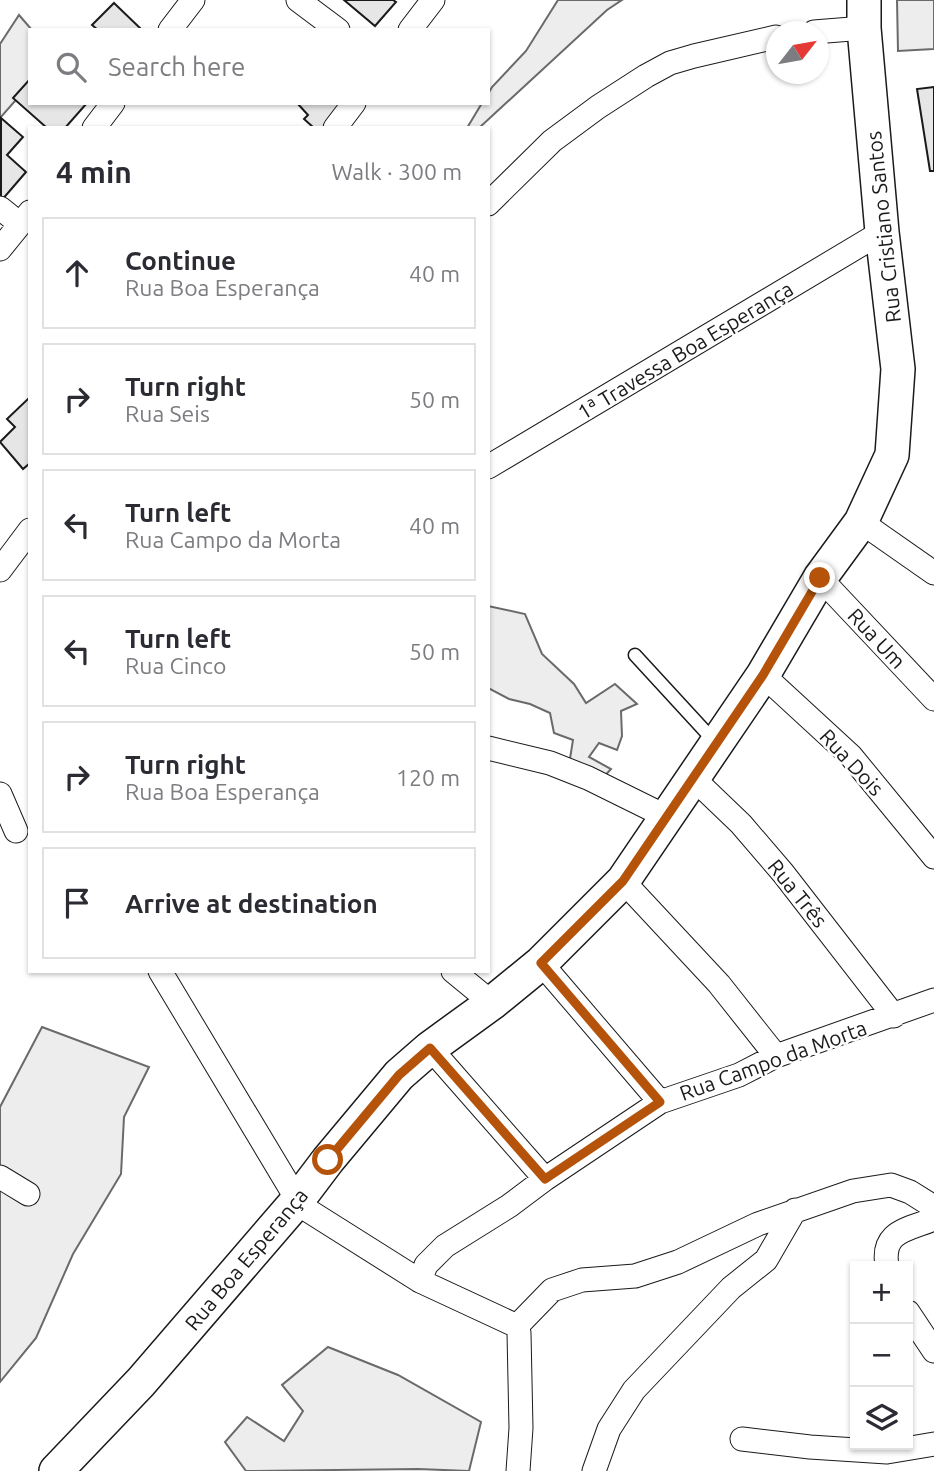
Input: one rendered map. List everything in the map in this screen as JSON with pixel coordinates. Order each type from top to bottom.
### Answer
[{"type":"street","points":[[172,28],[193,0]]},
{"type":"street","points":[[298,0],[335,28]]},
{"type":"street","points":[[412,28],[433,0]]},
{"type":"street","points":[[829,27],[864,14]]},
{"type":"street","name":"Rua Cristiano Santos","points":[[864,14],[882,232],[898,369],[892,455]]},
{"type":"street","points":[[490,202],[552,141],[646,76],[670,63],[766,39]]},
{"type":"street","points":[[96,126],[111,105]]},
{"type":"street","points":[[337,126],[352,105]]},
{"type":"street","points":[[0,208],[25,218],[0,249]]},
{"type":"street","name":"1ª Travessa Boa Esperança","points":[[490,466],[882,232]]},
{"type":"street","name":"Rua Boa Esperança","points":[[56,1471],[141,1382],[297,1201],[399,1075],[541,963],[623,881],[763,675],[820,578],[862,522],[892,455]]},
{"type":"street","points":[[862,522],[934,573]]},
{"type":"street","points":[[0,570],[28,533]]},
{"type":"street","name":"Rua Um","points":[[820,578],[934,699]]},
{"type":"street","name":"Rua Dois","points":[[763,675],[851,756],[934,857]]},
{"type":"street","points":[[490,748],[550,762],[667,817]]},
{"type":"street","name":"Rua Três","points":[[693,778],[741,824],[783,873],[894,1016]]},
{"type":"street","points":[[0,794],[15,832]]},
{"type":"street","points":[[623,881],[719,984],[776,1056]]},
{"type":"street","points":[[541,963],[660,1102]]},
{"type":"street","points":[[161,973],[297,1201],[309,1213],[420,1281],[517,1326],[521,1391],[518,1471]]},
{"type":"street","points":[[455,973],[492,1003]]},
{"type":"street","name":"Rua Campo da Morta","points":[[420,1281],[426,1265],[445,1246],[509,1206],[660,1102],[739,1075],[776,1056],[934,1000]]},
{"type":"street","points":[[430,1048],[545,1179]]},
{"type":"street","points":[[0,1177],[28,1194]]},
{"type":"street","points":[[517,1326],[552,1290],[582,1280],[635,1276],[678,1262],[758,1224],[853,1191],[891,1185],[910,1192],[934,1207]]},
{"type":"street","points":[[595,1467],[609,1429],[634,1390],[731,1288],[766,1260],[794,1210]]},
{"type":"street","points":[[886,1261],[885,1252],[891,1239],[934,1219]]},
{"type":"street","points":[[913,1320],[934,1351]]},
{"type":"street","points":[[742,1439],[887,1452],[934,1444]]},
{"type":"lane","points":[[635,655],[718,744]]},
{"type":"shaded area","points":[[558,0],[622,0],[607,10],[481,126],[468,126],[481,105],[490,105],[492,87],[526,51]]},
{"type":"shaded area","points":[[897,0],[934,0],[934,49],[898,51]]},
{"type":"shaded area","points":[[19,15],[30,28],[28,28],[28,86],[0,118],[0,44]]},
{"type":"shaded area","points":[[490,606],[525,614],[542,654],[574,684],[586,703],[615,684],[637,704],[621,711],[622,736],[617,750],[599,743],[589,757],[611,769],[602,779],[569,765],[573,740],[554,733],[550,713],[509,699],[490,689]]},
{"type":"shaded area","points":[[42,1027],[149,1067],[124,1117],[121,1174],[73,1254],[36,1338],[0,1382],[0,1107]]},
{"type":"shaded area","points":[[328,1347],[398,1375],[481,1422],[469,1471],[246,1471],[225,1442],[247,1417],[284,1441],[303,1411],[282,1385]]},
{"type":"building","points":[[344,0],[393,0],[396,2],[375,26]]},
{"type":"building","points":[[114,3],[140,28],[96,28],[92,25]]},
{"type":"building","points":[[28,81],[28,105],[85,105],[67,126],[45,126],[13,98]]},
{"type":"building","points":[[934,87],[934,171],[930,171],[917,89]]},
{"type":"building","points":[[299,105],[344,105],[327,126],[312,126],[304,119],[308,115]]},
{"type":"building","points":[[1,118],[23,137],[7,155],[26,172],[1,201]]},
{"type":"building","points":[[28,399],[28,465],[23,469],[0,442],[15,427],[7,419]]},
{"type":"route","points":[[328,1160],[399,1075],[430,1048],[545,1179],[660,1102],[541,963],[623,881],[763,675],[820,578]]}]
